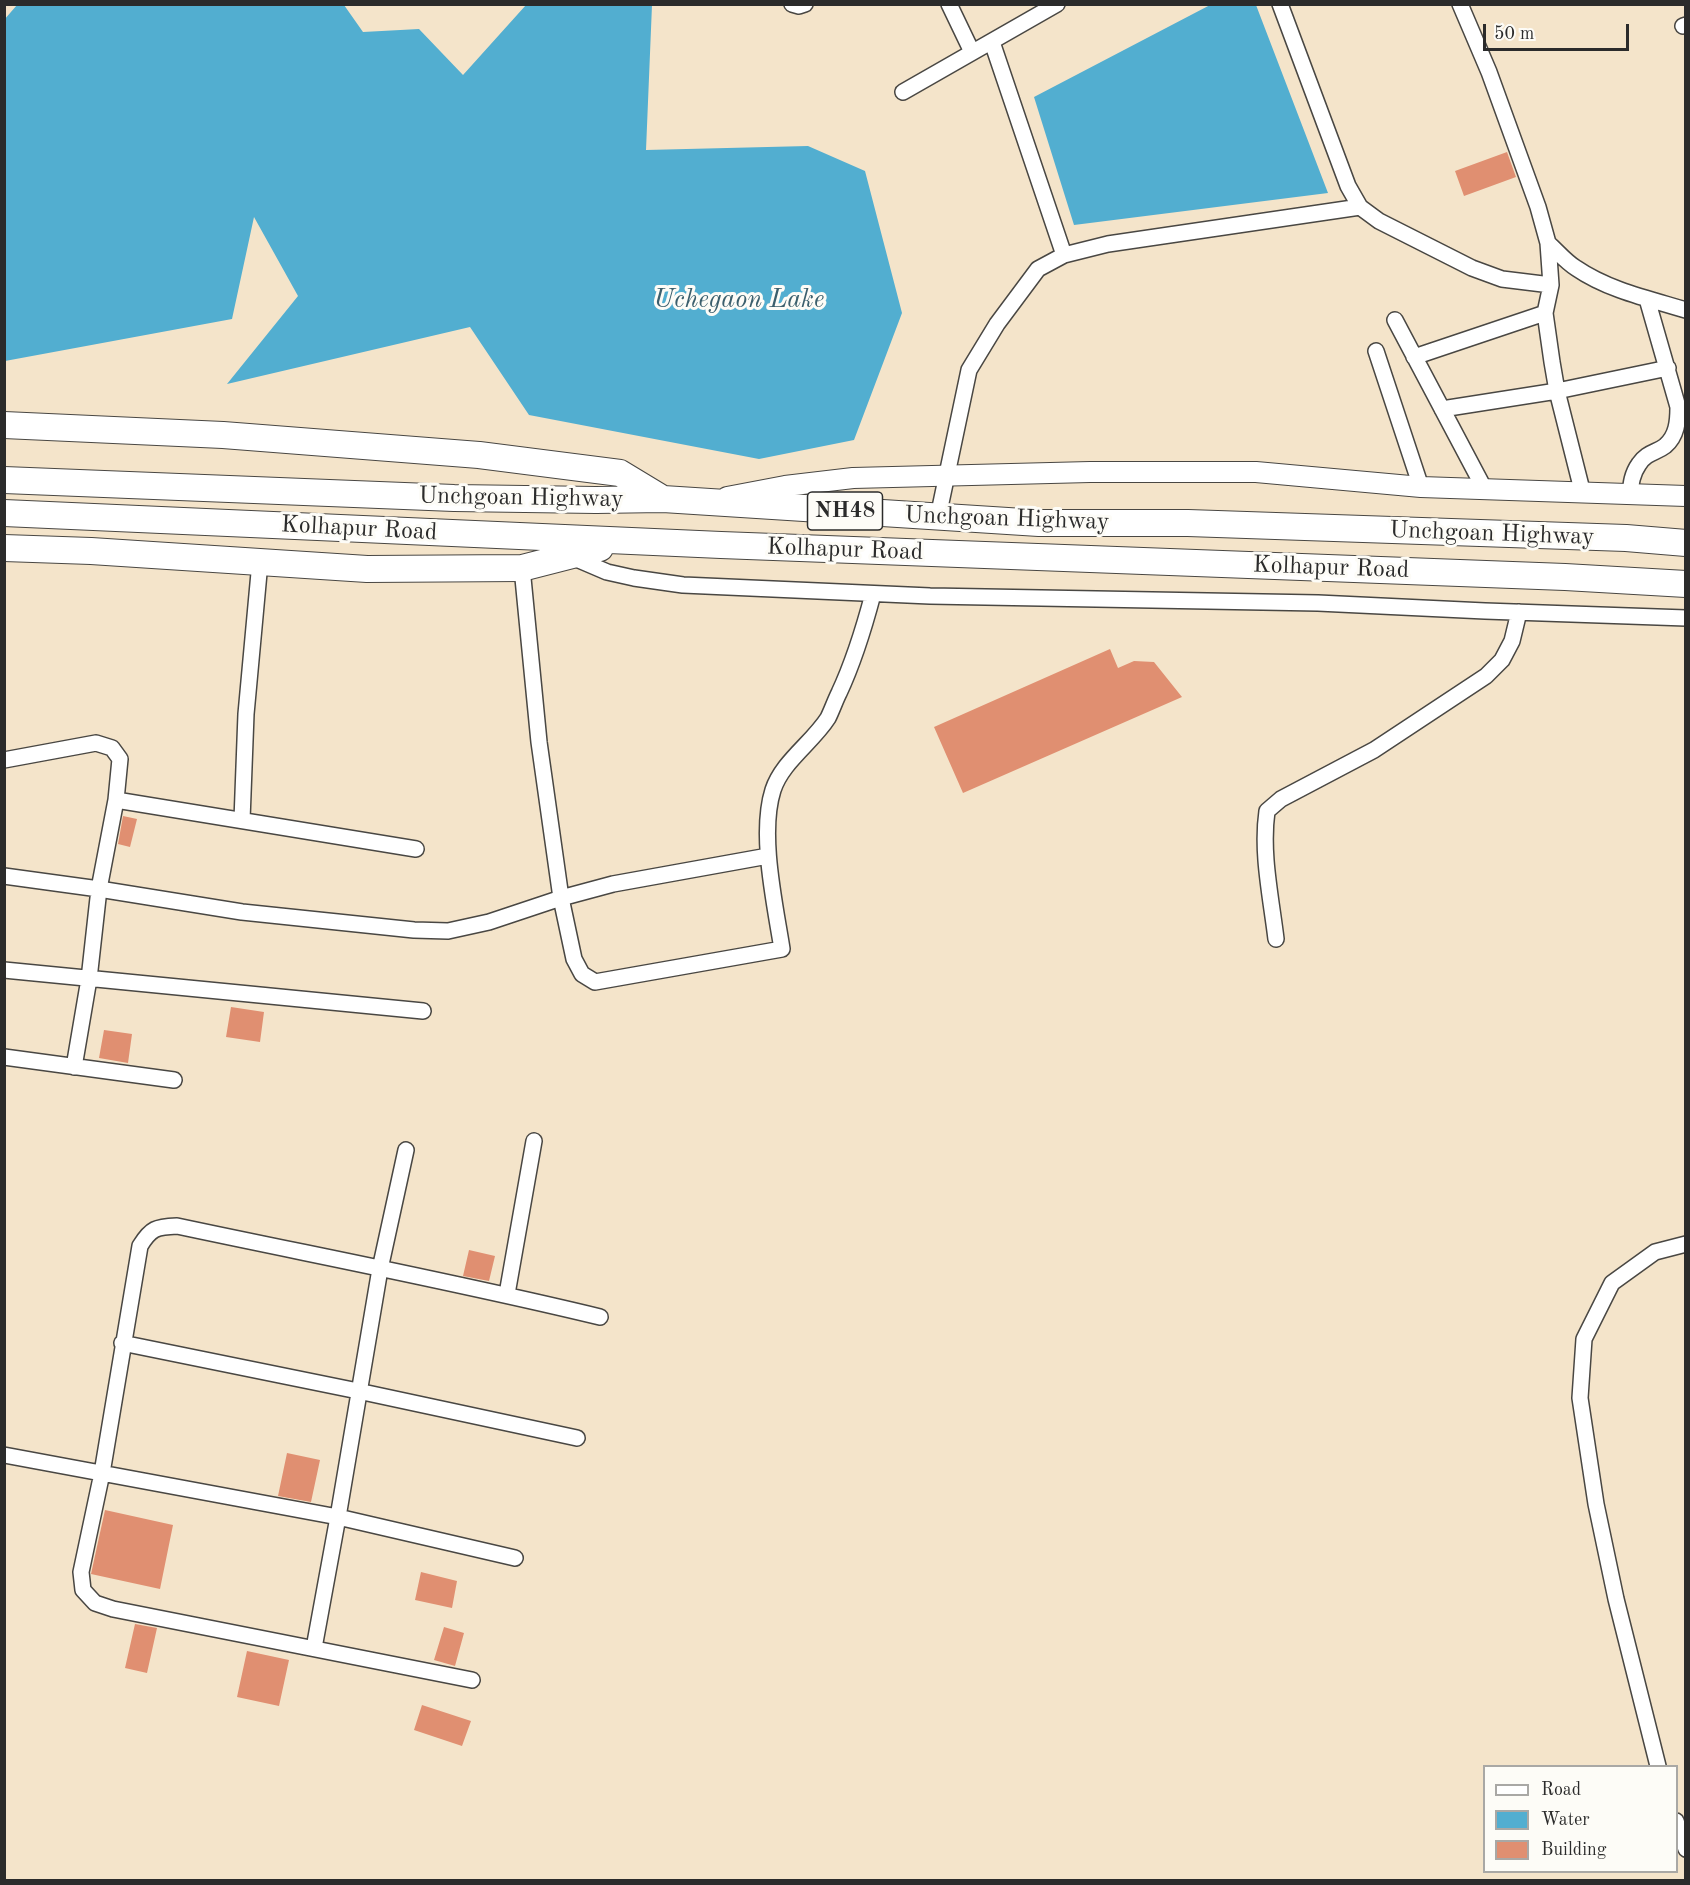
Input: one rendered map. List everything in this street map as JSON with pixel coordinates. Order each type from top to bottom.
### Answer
[{"type":"highway","points":[[4,425],[223,435],[479,455],[620,473],[663,499]]},
{"type":"highway","name":"Unchgoan Highway","points":[[4,480],[454,498],[663,499],[1039,523],[1200,524],[1615,538],[1686,543]]},
{"type":"highway","name":"Kolhapur Road","points":[[4,513],[629,541],[1565,577],[1686,584]]},
{"type":"highway","points":[[4,548],[91,551],[367,569],[522,568],[629,541]]},
{"type":"street","points":[[792,4],[799,6],[805,4]]},
{"type":"street","points":[[949,4],[972,52]]},
{"type":"street","points":[[903,92],[1057,4]]},
{"type":"street","points":[[1280,4],[1348,186],[1360,207],[1379,221],[1472,268],[1502,279],[1551,285]]},
{"type":"street","points":[[1460,4],[1489,72],[1538,207],[1548,243],[1551,285],[1545,313],[1557,391],[1583,494]]},
{"type":"street","points":[[992,42],[1064,255]]},
{"type":"street","points":[[938,517],[969,370],[997,324],[1038,269],[1064,255],[1108,244],[1360,207]]},
{"type":"street","points":[[1548,243],[1574,268],[1590,277],[1686,310]]},
{"type":"street","points":[[1630,495],[1632,475],[1640,462],[1651,452],[1665,446],[1673,436],[1678,424],[1678,407],[1647,298]]},
{"type":"street","points":[[1414,357],[1545,313]]},
{"type":"street","points":[[1395,320],[1485,490]]},
{"type":"street","points":[[1376,351],[1421,487]]},
{"type":"street","points":[[1442,410],[1557,391],[1668,368]]},
{"type":"street","points":[[706,501],[785,486],[853,478],[1090,472],[1256,472],[1421,487],[1686,496]]},
{"type":"street","points":[[570,556],[607,572],[634,579],[673,584],[873,594],[1318,603],[1686,618]]},
{"type":"street","points":[[242,820],[246,714],[260,562]]},
{"type":"street","points":[[522,568],[539,742],[561,898],[574,959],[582,974],[595,982],[782,949],[768,856],[768,818],[773,790],[786,768],[828,717],[862,635],[873,594]]},
{"type":"street","points":[[1276,939],[1266,851],[1267,811],[1281,799],[1374,750],[1486,676],[1502,660],[1512,641],[1519,612]]},
{"type":"street","points":[[4,760],[96,743],[112,748],[120,759],[116,800],[99,889],[89,978],[74,1067]]},
{"type":"street","points":[[116,800],[417,849]]},
{"type":"street","points":[[4,876],[242,912],[414,930],[448,931],[489,922],[561,898],[613,884],[768,856]]},
{"type":"street","points":[[4,970],[423,1011]]},
{"type":"street","points":[[4,1057],[174,1080]]},
{"type":"street","points":[[507,1294],[534,1141]]},
{"type":"street","points":[[314,1648],[380,1269],[406,1150]]},
{"type":"street","points":[[472,1680],[113,1609],[95,1603],[83,1590],[81,1572],[102,1473],[140,1246],[149,1231],[177,1226],[507,1294],[600,1317]]},
{"type":"street","points":[[1658,1765],[1611,1578],[1596,1504],[1580,1398],[1584,1339],[1612,1283],[1654,1252],[1686,1244]]},
{"type":"street","points":[[122,1343],[577,1438]]},
{"type":"street","points":[[4,1455],[338,1517],[515,1558]]},
{"type":"street","points":[[1678,1824],[1686,1849]]},
{"type":"water","points":[[1212,4],[1256,5],[1328,193],[1074,225],[1034,97]]},
{"type":"water","name":"Uchegaon Lake","points":[[17,5],[344,5],[363,32],[419,29],[463,75],[526,5],[652,5],[646,150],[808,146],[865,171],[902,313],[854,440],[759,459],[529,415],[470,327],[227,384],[298,296],[254,217],[232,319],[5,361],[4,20]]},
{"type":"building","points":[[1507,152],[1516,177],[1464,196],[1455,171]]},
{"type":"building","points":[[1110,649],[1118,668],[1134,661],[1154,662],[1182,697],[963,793],[934,727]]},
{"type":"building","points":[[123,816],[137,819],[130,847],[118,844]]},
{"type":"building","points":[[231,1007],[264,1012],[260,1042],[226,1037]]},
{"type":"building","points":[[104,1030],[132,1034],[128,1063],[99,1058]]},
{"type":"building","points":[[469,1250],[495,1256],[489,1281],[463,1276]]},
{"type":"building","points":[[287,1453],[320,1460],[311,1502],[278,1496]]},
{"type":"building","points":[[105,1510],[173,1525],[160,1589],[91,1574]]},
{"type":"building","points":[[421,1572],[457,1581],[452,1608],[415,1600]]},
{"type":"building","points":[[135,1624],[157,1628],[147,1673],[125,1668]]},
{"type":"building","points":[[444,1627],[464,1633],[455,1666],[434,1660]]},
{"type":"building","points":[[247,1651],[289,1660],[279,1706],[237,1697]]},
{"type":"building","points":[[422,1705],[471,1721],[462,1746],[414,1730]]}]
